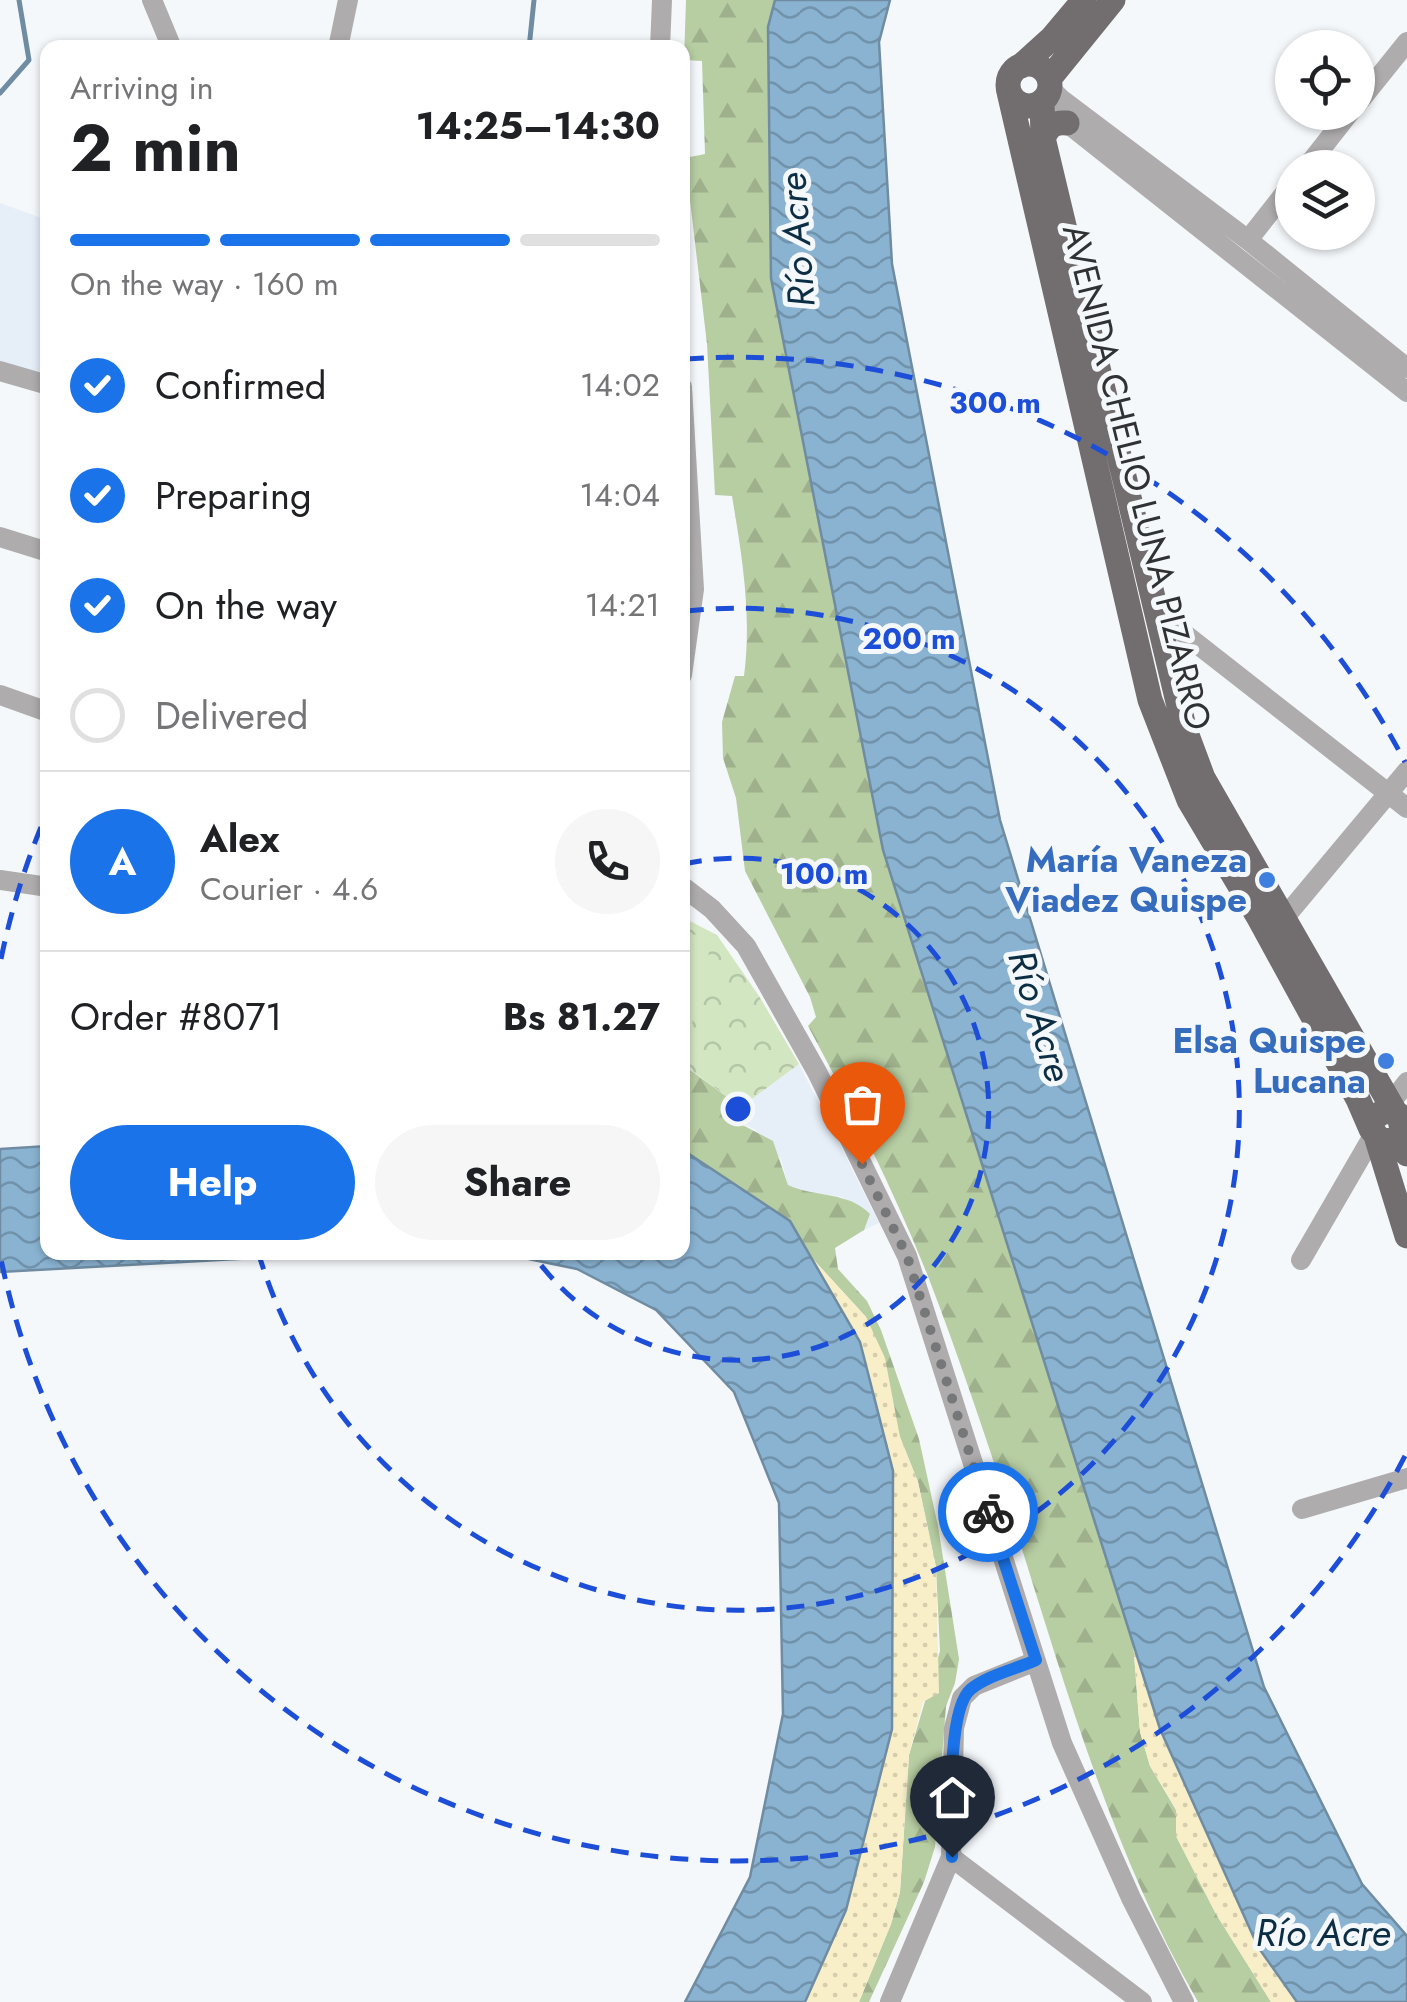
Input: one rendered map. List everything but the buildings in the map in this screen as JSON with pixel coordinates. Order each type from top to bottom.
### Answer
[{"type":"main road","points":[[1084,0],[1052,38],[1012,74],[1036,96],[1113,0]]},
{"type":"main road","name":"AVENIDA CHELIO LUNA PIZARRO","points":[[1036,96],[1042,138],[1184,727],[1204,778],[1285,917],[1392,1127],[1407,1236]]},
{"type":"main road","name":"AVENIDA CHELIO LUNA PIZARRO","points":[[1036,96],[1150,700],[1196,814],[1267,932],[1358,1098],[1392,1127]]},
{"type":"main road","points":[[1042,138],[1056,122],[1067,124]]},
{"type":"street","points":[[152,0],[169,40]]},
{"type":"street","points":[[660,40],[662,0]]},
{"type":"street","points":[[339,40],[345,4]]},
{"type":"street","points":[[1375,82],[1407,42]]},
{"type":"street","points":[[1036,96],[1407,392]]},
{"type":"street","points":[[1036,96],[1061,99],[1248,240],[1407,368]]},
{"type":"street","points":[[1320,150],[1336,130]]},
{"type":"street","points":[[1248,240],[1275,206]]},
{"type":"street","points":[[0,370],[40,383]]},
{"type":"street","points":[[0,537],[40,550]]},
{"type":"street","points":[[1159,614],[1398,801]]},
{"type":"street","points":[[0,695],[40,709]]},
{"type":"street","points":[[1285,917],[1398,801],[1407,772]]},
{"type":"street","points":[[0,880],[40,886]]},
{"type":"street","points":[[690,892],[712,909],[746,946],[817,1072],[907,1256],[1062,1743],[1131,1898],[1184,2002]]},
{"type":"street","points":[[1301,1260],[1392,1127],[1407,1082]]},
{"type":"street","points":[[1302,1509],[1407,1478]]},
{"type":"street","points":[[894,2000],[952,1857],[954,1728],[962,1698],[974,1686],[1036,1660]]},
{"type":"street","points":[[952,1857],[1142,2002]]},
{"type":"shaded area","points":[[0,203],[40,217],[40,375],[0,361]]},
{"type":"shaded area","points":[[799,1064],[879,1223],[864,1230],[870,1214],[842,1197],[801,1191],[788,1185],[781,1159],[754,1129],[728,1117],[734,1102],[741,1107]]},
{"type":"green space","points":[[686,0],[775,0],[768,28],[771,278],[883,850],[1133,1641],[1140,1732],[1150,1766],[1176,1810],[1176,1836],[1216,1914],[1271,2002],[1198,2002],[1139,1883],[1090,1760],[990,1451],[929,1279],[872,1151],[808,1026],[816,1017],[810,997],[745,871],[736,798],[723,758],[722,722],[735,676],[744,676],[746,608],[732,496],[715,495],[707,344],[690,200],[690,157],[705,154],[702,61],[690,60],[690,40],[685,40]]},
{"type":"green space","points":[[690,921],[717,935],[799,1064],[741,1107],[690,1069]]},
{"type":"green space","points":[[690,934],[712,939],[690,1024]]},
{"type":"green space","points":[[690,1070],[734,1102],[729,1118],[773,1141],[788,1185],[842,1198],[870,1214],[864,1230],[835,1248],[838,1269],[867,1301],[881,1330],[919,1439],[938,1526],[959,1659],[946,1706],[935,1847],[924,1882],[869,2002],[859,2002],[900,1892],[909,1755],[940,1651],[936,1567],[918,1482],[900,1437],[866,1317],[812,1258],[790,1221],[690,1155]]},
{"type":"sand","points":[[812,1258],[866,1317],[885,1358],[900,1437],[918,1482],[936,1567],[939,1693],[923,1702],[909,1755],[900,1892],[859,2002],[805,2002],[846,1910],[860,1342]]},
{"type":"sand","points":[[1133,1641],[1160,1729],[1258,1947],[1297,2002],[1271,2002],[1216,1914],[1176,1836],[1176,1809],[1150,1766],[1140,1732]]},
{"type":"water","name":"Río Acre","points":[[775,0],[890,0],[879,42],[892,264],[1000,820],[1264,1687],[1362,1884],[1407,1936],[1407,2002],[1297,2002],[1258,1947],[1160,1729],[883,850],[771,278],[768,27]]},
{"type":"water","points":[[40,1146],[40,1260],[219,1260],[0,1272],[0,1149]]},
{"type":"water","points":[[690,1155],[790,1221],[860,1342],[893,1471],[892,1729],[846,1910],[805,2002],[685,2002],[750,1877],[783,1714],[779,1503],[734,1392],[656,1310],[577,1269],[533,1260],[690,1260]]},
{"type":"waterway","points":[[0,93],[29,60],[19,0]]},
{"type":"waterway","points":[[530,40],[534,0]]},
{"type":"way so far","points":[[862,1164],[907,1256],[988,1512]]},
{"type":"place","name":"María Vaneza Viadez Quispe","points":[[1267,880]]},
{"type":"place","name":"Elsa Quispe Lucana","points":[[1386,1061]]},
{"type":"route","points":[[952,1857],[954,1728],[962,1698],[974,1686],[1036,1660],[988,1512]]}]
